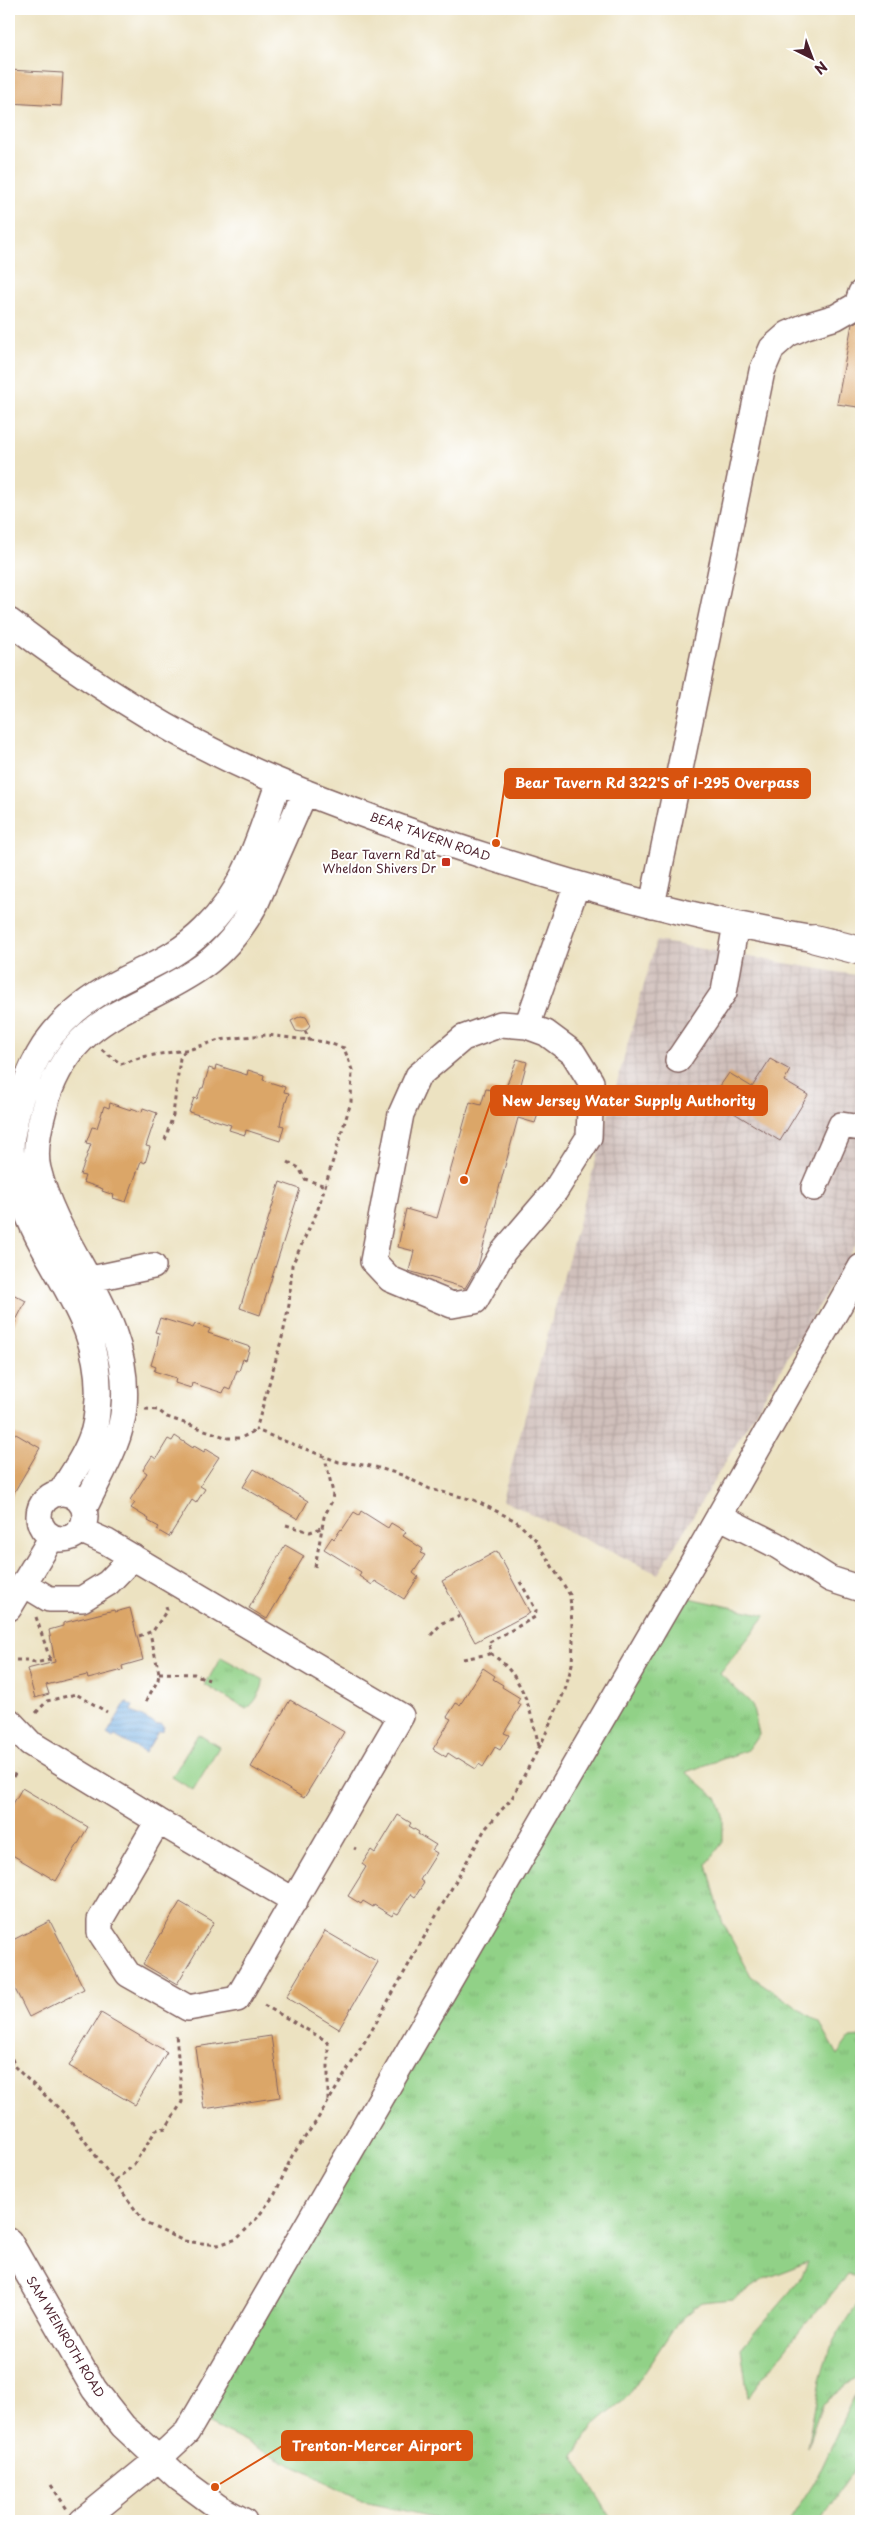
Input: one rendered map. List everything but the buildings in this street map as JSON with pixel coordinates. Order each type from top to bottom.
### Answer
[{"type":"highway","points":[[815,939],[861,934]]},
{"type":"highway","points":[[815,939],[861,951]]},
{"type":"street","points":[[652,905],[762,371],[772,348],[788,334],[806,326],[836,317],[857,305],[861,293]]},
{"type":"street","name":"BEAR TAVERN ROAD","points":[[9,621],[87,678],[151,718],[209,749],[279,782],[305,792],[443,842],[576,884],[652,905],[736,924],[861,946]]},
{"type":"street","points":[[158,1821],[100,1920],[100,1932],[128,1974],[188,2008],[237,1999],[402,1716],[107,1542],[82,1519],[75,1496],[60,1493],[46,1499],[39,1512],[42,1527],[52,1537],[68,1538],[82,1519],[117,1437],[124,1409],[125,1379],[119,1346],[112,1324],[77,1282],[26,1208],[16,1180],[10,1140],[20,1097],[31,1065],[62,1023],[114,985],[180,952],[206,928],[226,905],[236,891],[247,866],[279,782]]},
{"type":"street","points":[[60,1493],[90,1441],[96,1419],[98,1390],[96,1362],[77,1282],[38,1168],[38,1137],[55,1077],[82,1038],[111,1016],[203,965],[226,945],[247,919],[305,792]]},
{"type":"street","points":[[527,1026],[576,884]]},
{"type":"street","points":[[678,1060],[724,992],[736,924]]},
{"type":"street","points":[[501,1024],[527,1026],[546,1034],[573,1053],[591,1082],[589,1137],[555,1191],[503,1252],[475,1301],[452,1305],[390,1279],[373,1261],[401,1114],[418,1076],[464,1038],[501,1024]]},
{"type":"street","points":[[814,1188],[841,1125],[861,1128]]},
{"type":"street","points":[[10,1140],[38,1137]]},
{"type":"street","points":[[77,1282],[153,1266]]},
{"type":"street","points":[[76,2518],[157,2460],[187,2432],[719,1516],[861,1267]]},
{"type":"street","points":[[719,1516],[776,1545],[830,1579],[861,1589]]},
{"type":"street","points":[[21,1610],[24,1584],[52,1537]]},
{"type":"street","points":[[24,1584],[49,1599],[82,1599],[108,1583],[133,1557]]},
{"type":"street","points":[[9,1721],[30,1743],[295,1902]]},
{"type":"street","name":"SAM WEINROTH ROAD","points":[[12,2254],[94,2389],[123,2426],[157,2460],[180,2479],[218,2506],[244,2521]]},
{"type":"path","points":[[305,1031],[310,1041]]},
{"type":"path","points":[[96,1046],[121,1064],[142,1057],[185,1050],[219,1040],[267,1035],[325,1042],[344,1048],[352,1070],[351,1102],[310,1228],[298,1249],[292,1265],[288,1315],[256,1430],[241,1438],[228,1438],[167,1417],[158,1410],[137,1409]]},
{"type":"path","points":[[165,1140],[173,1115],[180,1058],[185,1050]]},
{"type":"path","points":[[172,1052],[180,1058]]},
{"type":"path","points":[[288,1162],[299,1168],[305,1179],[325,1186]]},
{"type":"path","points":[[9,2051],[15,2067],[66,2115],[115,2180],[134,2209],[153,2228],[184,2241],[218,2245],[228,2243],[245,2232],[267,2206],[292,2156],[328,2101],[403,1977],[485,1829],[512,1798],[559,1708],[572,1664],[573,1621],[570,1595],[535,1539],[516,1521],[484,1503],[430,1489],[402,1475],[372,1466],[340,1462],[256,1430]]},
{"type":"path","points":[[315,1567],[322,1527],[333,1493],[325,1457]]},
{"type":"path","points":[[286,1525],[310,1532],[322,1527]]},
{"type":"path","points":[[516,1586],[521,1583],[536,1614],[532,1620],[488,1643],[490,1653],[512,1672],[523,1688],[532,1712],[540,1747]]},
{"type":"path","points":[[139,1636],[150,1633],[167,1610],[166,1606]]},
{"type":"path","points":[[16,1660],[30,1660],[35,1663],[52,1659],[21,1610]]},
{"type":"path","points":[[431,1635],[442,1623],[460,1616]]},
{"type":"path","points":[[146,1701],[158,1680],[159,1673],[150,1633]]},
{"type":"path","points":[[463,1659],[490,1653]]},
{"type":"path","points":[[159,1673],[194,1674],[208,1680]]},
{"type":"path","points":[[36,1713],[48,1701],[76,1694],[107,1712]]},
{"type":"path","points":[[9,1784],[17,1770]]},
{"type":"path","points":[[264,2005],[325,2040],[328,2044],[328,2101]]},
{"type":"path","points":[[115,2180],[132,2166],[156,2130],[166,2128],[182,2102],[176,2034]]},
{"type":"path","points":[[51,2485],[76,2518]]},
{"type":"shaded area","points":[[656,941],[861,976],[860,1238],[658,1574],[502,1500]]},
{"type":"green space","points":[[663,1592],[766,1615],[720,1674],[752,1704],[759,1734],[748,1750],[686,1772],[718,1799],[723,1816],[723,1842],[707,1864],[722,1921],[751,1976],[820,2023],[838,2055],[850,2038],[861,2037],[861,2277],[848,2275],[803,2327],[748,2397],[741,2348],[800,2280],[808,2262],[766,2278],[733,2299],[702,2302],[677,2323],[629,2395],[596,2423],[573,2456],[613,2521],[451,2521],[368,2503],[195,2417]]},
{"type":"green space","points":[[221,1657],[263,1680],[258,1696],[246,1709],[205,1685]]},
{"type":"green space","points":[[198,1734],[219,1747],[193,1790],[172,1777]]},
{"type":"green space","points":[[861,2299],[861,2374],[822,2404],[807,2447],[820,2381],[830,2346]]},
{"type":"green space","points":[[861,2383],[861,2458],[820,2521],[789,2521],[816,2479]]},
{"type":"water","points":[[126,1702],[133,1706],[131,1711],[157,1725],[161,1724],[164,1726],[163,1731],[158,1732],[145,1753],[115,1736],[113,1738],[107,1734]]},
{"type":"place","name":"Bear Tavern Rd 322'S of I-295 Overpass","points":[[496,843]]},
{"type":"place","name":"Bear Tavern Rd at Wheldon Shivers Dr","points":[[446,862]]},
{"type":"place","name":"New Jersey Water Supply Authority","points":[[464,1180]]},
{"type":"place","name":"Trenton-Mercer Airport","points":[[215,2487]]}]
